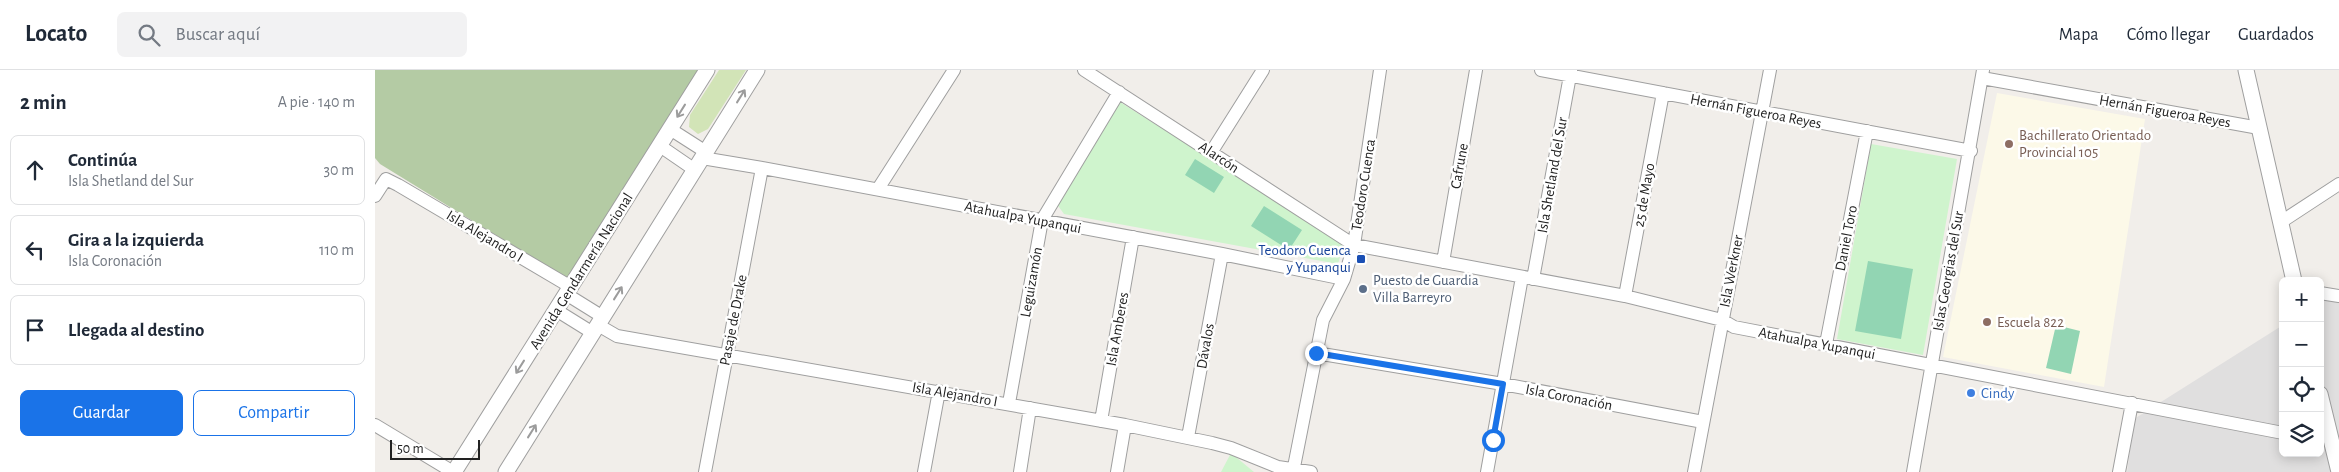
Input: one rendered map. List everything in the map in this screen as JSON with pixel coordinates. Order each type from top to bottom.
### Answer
[{"type":"street","name":"Avenida Gendarmería Nacional","points":[[454,472],[707,70]]},
{"type":"street","points":[[506,472],[757,70]]},
{"type":"street","points":[[878,189],[954,70]]},
{"type":"street","name":"Alarcón","points":[[1084,70],[1212,151],[1354,245]]},
{"type":"street","points":[[1212,151],[1263,70]]},
{"type":"street","name":"Teodoro Cuenca","points":[[1294,470],[1323,320],[1343,280],[1354,245],[1380,70]]},
{"type":"street","name":"Cafrune","points":[[1443,262],[1476,70]]},
{"type":"street","name":"Hernán Figueroa Reyes","points":[[1541,70],[1571,73],[1663,93],[1971,151]]},
{"type":"street","name":"Isla Werkner","points":[[1694,472],[1770,70]]},
{"type":"street","points":[[2246,70],[2293,277]]},
{"type":"street","name":"Isla Shetland del Sur","points":[[1487,472],[1503,384],[1528,278],[1571,73]]},
{"type":"street","name":"Hernán Figueroa Reyes","points":[[1983,74],[2259,128]]},
{"type":"street","name":"Islas Georgias del Sur","points":[[1913,472],[1971,151],[1983,74]]},
{"type":"street","name":"Leguizamón","points":[[1009,403],[1042,220],[1119,92]]},
{"type":"street","name":"25 de Mayo","points":[[1625,296],[1663,93]]},
{"type":"street","points":[[671,129],[701,160]]},
{"type":"street","name":"Daniel Toro","points":[[1826,344],[1867,132]]},
{"type":"street","points":[[659,146],[701,160]]},
{"type":"street","name":"Atahualpa Yupanqui","points":[[701,160],[762,168],[878,189],[1222,254],[1343,280]]},
{"type":"street","name":"Pasaje de Drake","points":[[705,472],[762,168]]},
{"type":"street","points":[[375,196],[381,176]]},
{"type":"street","name":"Isla Alejandro I","points":[[381,176],[399,185],[568,291],[598,325],[617,336],[1009,403],[1188,437],[1231,448],[1278,467],[1311,472]]},
{"type":"street","points":[[2281,222],[2339,184]]},
{"type":"street","name":"Isla Amberes","points":[[1101,421],[1133,237]]},
{"type":"street","name":"Atahualpa Yupanqui","points":[[1354,245],[1625,296],[1722,320],[1734,327],[2279,432]]},
{"type":"street","name":"Dávalos","points":[[1188,437],[1222,254]]},
{"type":"street","points":[[2324,294],[2339,296]]},
{"type":"street","points":[[556,310],[598,325]]},
{"type":"street","name":"Isla Coronación","points":[[1316,353],[1503,384],[1703,422]]},
{"type":"street","points":[[924,472],[939,391]]},
{"type":"street","points":[[2119,472],[2132,403]]},
{"type":"street","points":[[1020,472],[1030,408]]},
{"type":"street","points":[[2322,412],[2326,441],[2339,472]]},
{"type":"street","points":[[375,425],[454,472]]},
{"type":"street","points":[[1117,472],[1125,425]]},
{"type":"shaded area","points":[[1997,93],[2145,119],[2104,387],[1943,357]]},
{"type":"shaded area","points":[[2324,300],[2339,301],[2339,472],[2127,472],[2134,419],[2279,328],[2279,457],[2324,457]]},
{"type":"green space","points":[[375,70],[704,70],[575,284],[380,164],[375,158]]},
{"type":"green space","points":[[719,70],[746,70],[708,129],[698,134],[689,127],[690,115]]},
{"type":"green space","points":[[1120,102],[1344,243],[1338,264],[1064,214],[1056,203]]},
{"type":"green space","points":[[1871,144],[1957,159],[1923,355],[1837,339]]},
{"type":"green space","points":[[1195,159],[1224,177],[1214,193],[1185,175]]},
{"type":"green space","points":[[1264,206],[1302,230],[1289,250],[1251,226]]},
{"type":"green space","points":[[1868,261],[1913,269],[1901,339],[1855,331]]},
{"type":"green space","points":[[2056,325],[2080,331],[2071,374],[2046,368]]},
{"type":"green space","points":[[1231,453],[1254,472],[1221,472]]},
{"type":"place","name":"Bachillerato Orientado Provincial 105","points":[[2009,144]]},
{"type":"place","name":"Teodoro Cuenca y Yupanqui","points":[[1361,259]]},
{"type":"place","name":"Puesto de Guardia Villa Barreyro","points":[[1363,289]]},
{"type":"place","name":"Escuela 822","points":[[1987,322]]},
{"type":"place","name":"Cindy","points":[[1971,393]]},
{"type":"route","points":[[1316,353],[1503,384],[1493,440]]}]
